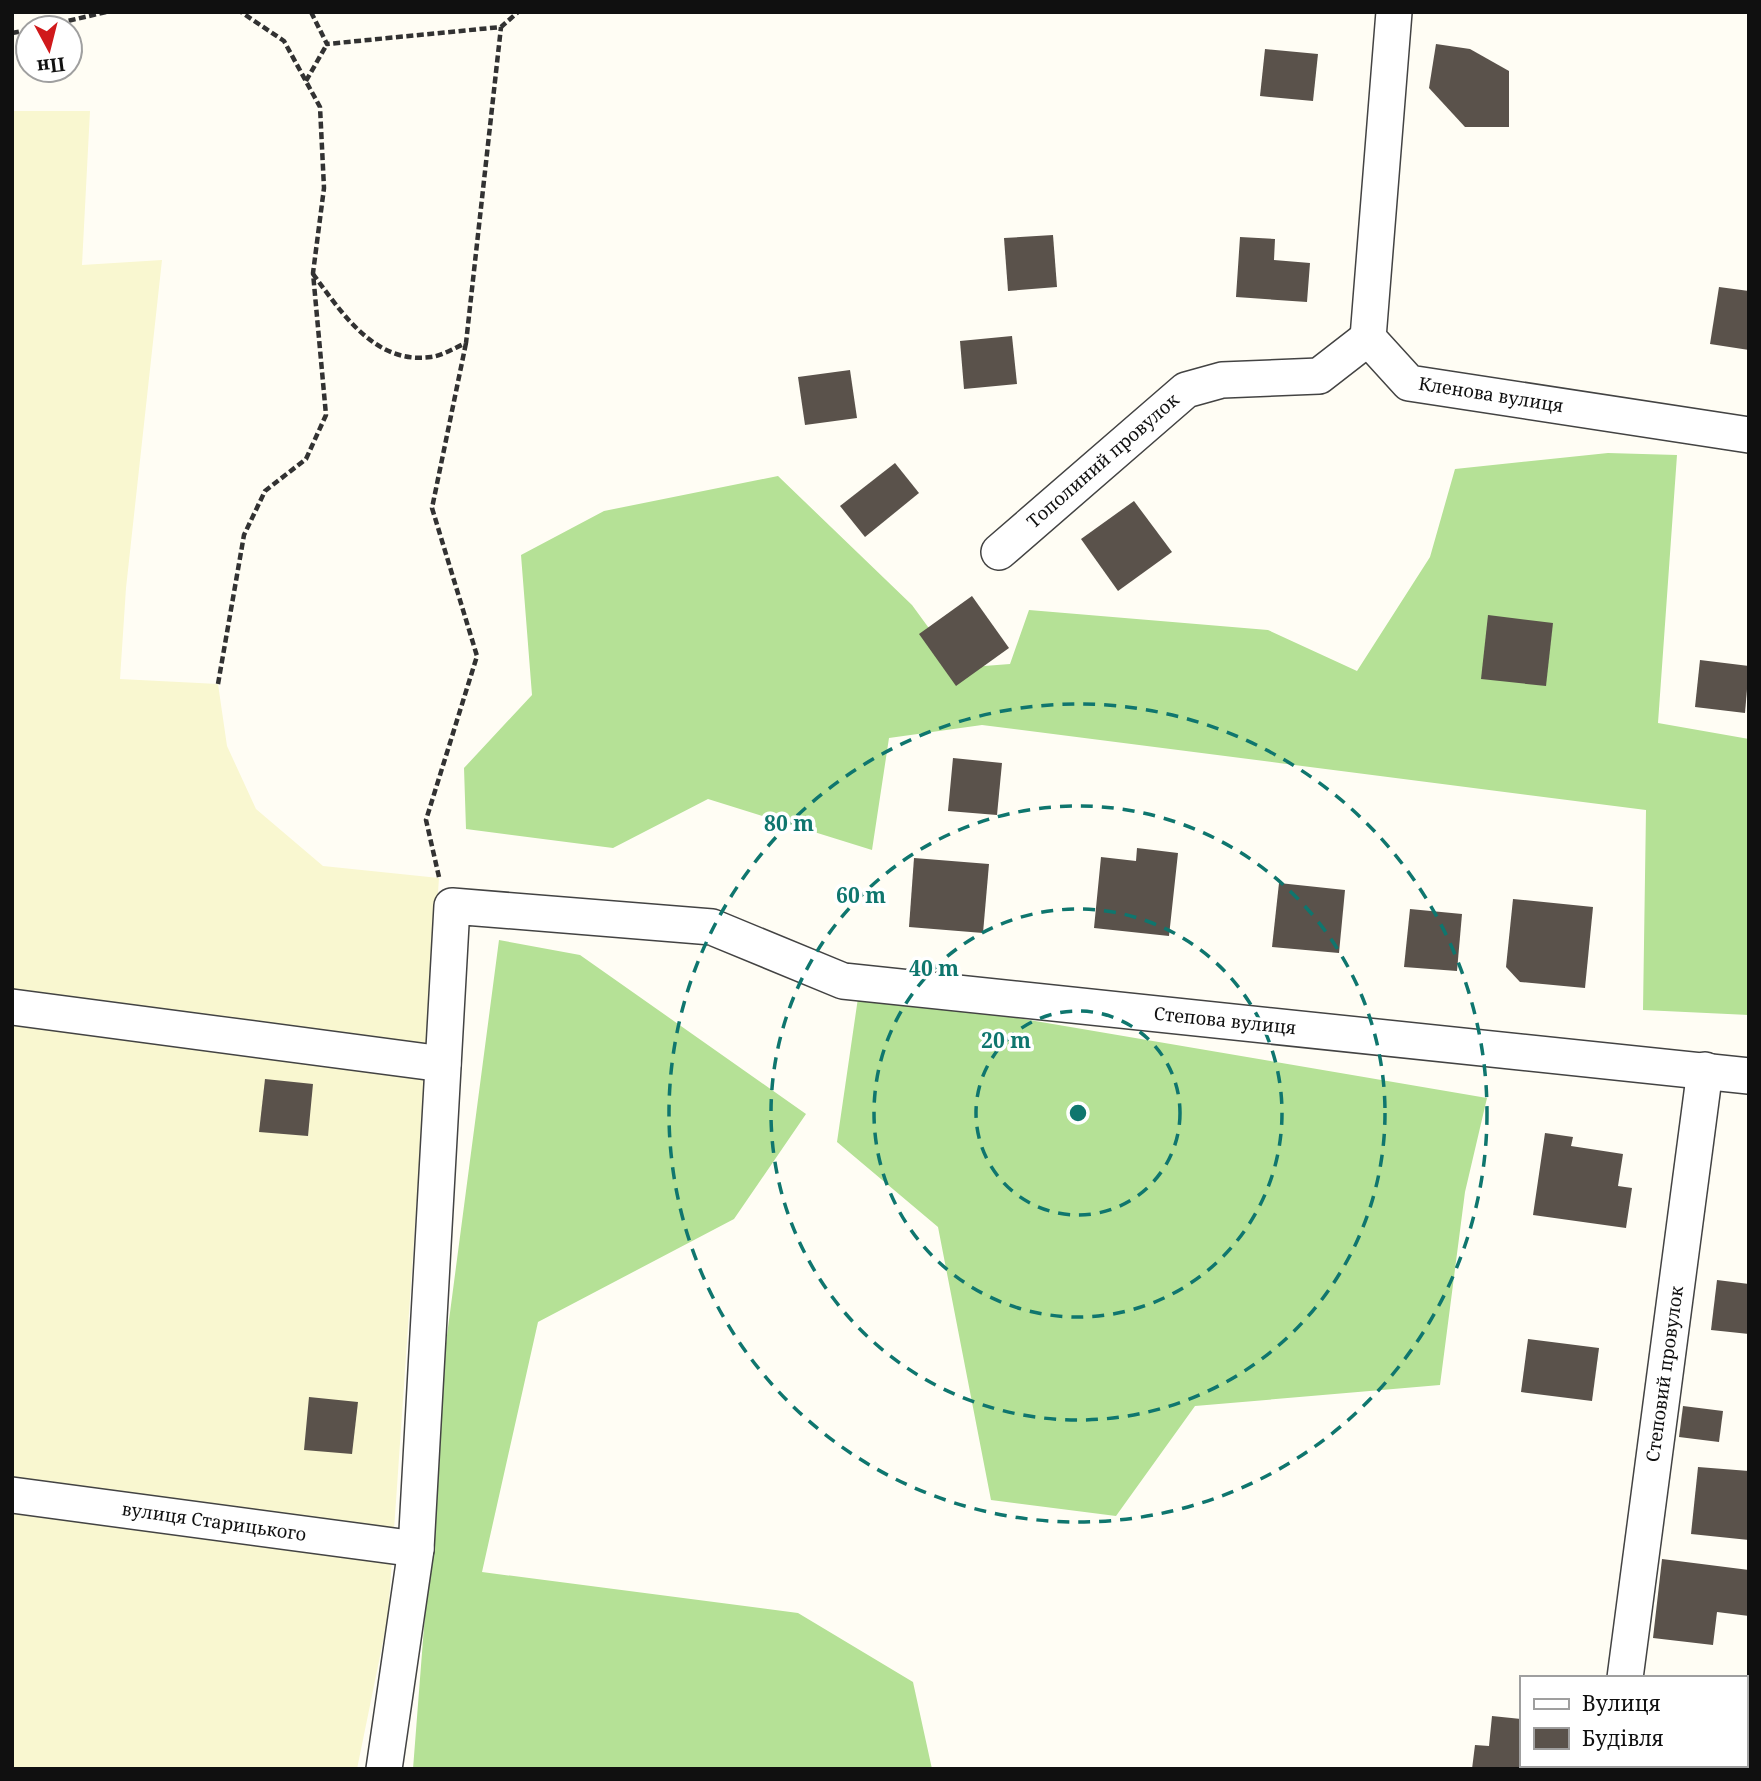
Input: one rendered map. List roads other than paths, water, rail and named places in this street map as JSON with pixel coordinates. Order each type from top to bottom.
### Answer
[{"type":"street","points":[[1368,338],[1394,12]]},
{"type":"street","name":"Кленова вулиця","points":[[1368,338],[1409,383],[1749,435]]},
{"type":"street","name":"Тополиний провулок","points":[[999,552],[1186,390],[1222,380],[1319,376],[1368,338]]},
{"type":"street","name":"Степова вулиця","points":[[443,1064],[452,906],[712,927],[843,981],[1749,1076]]},
{"type":"street","points":[[12,1007],[443,1064],[416,1549],[384,1769]]},
{"type":"street","name":"Степовий провулок","points":[[1625,1676],[1705,1070]]},
{"type":"street","name":"вулиця Старицького","points":[[12,1495],[416,1549]]}]
